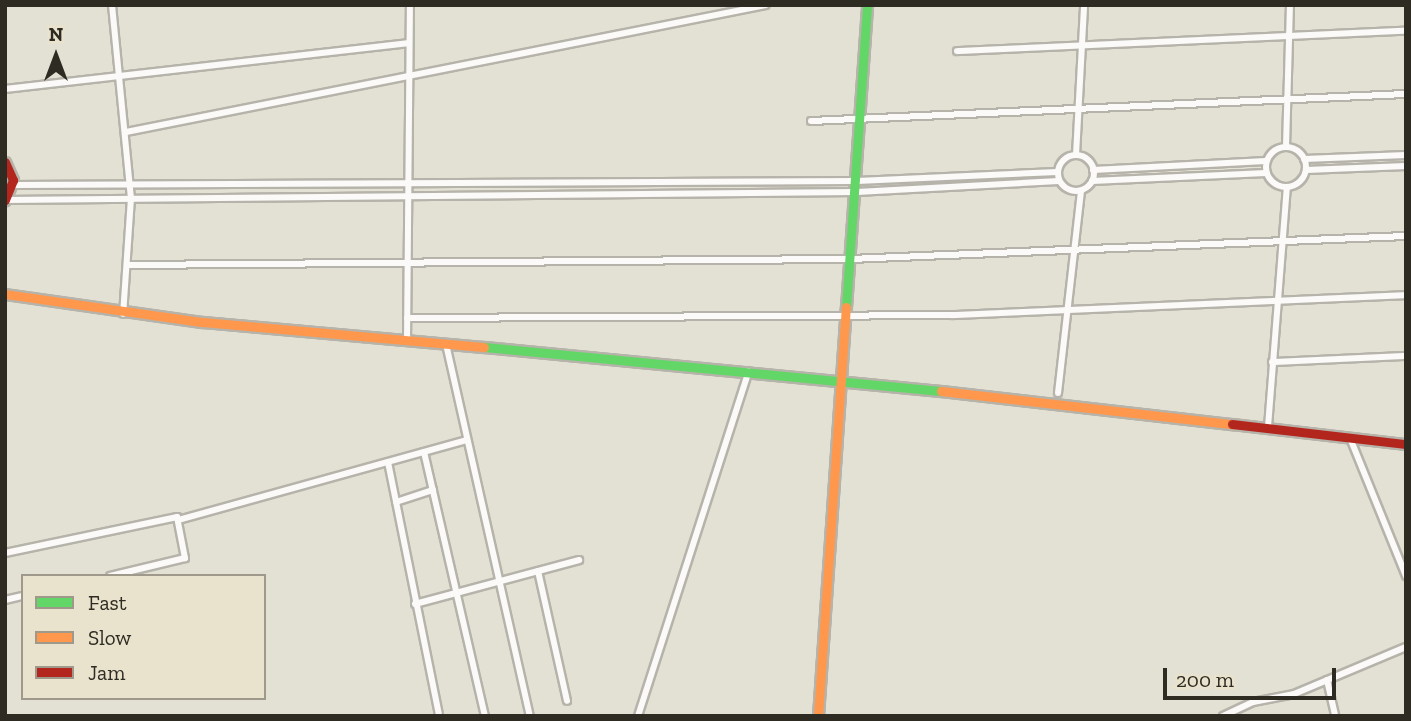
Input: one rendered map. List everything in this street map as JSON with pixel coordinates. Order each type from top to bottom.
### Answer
[{"type":"street","points":[[112,5],[131,198],[123,314]]},
{"type":"street","points":[[407,341],[407,43],[410,5]]},
{"type":"street","points":[[126,132],[766,5]]},
{"type":"street","points":[[818,716],[838,379],[857,181],[867,5]]},
{"type":"street","points":[[1076,155],[1084,5]]},
{"type":"street","points":[[1286,147],[1290,5]]},
{"type":"street","points":[[957,51],[1406,31]]},
{"type":"street","points":[[5,89],[407,43]]},
{"type":"street","points":[[811,121],[1406,94]]},
{"type":"street","points":[[1286,147],[1304,159],[1406,155]]},
{"type":"street","points":[[1076,155],[1093,170],[1266,161],[1286,147]]},
{"type":"street","points":[[1059,181],[1058,172],[1063,160],[1076,155]]},
{"type":"street","points":[[1266,161],[1266,173],[1274,184],[1287,188],[1300,182],[1306,170],[1304,159]]},
{"type":"street","points":[[5,162],[13,185],[5,200],[856,192],[1059,181],[1081,191]]},
{"type":"street","points":[[1306,170],[1406,166]]},
{"type":"street","points":[[1092,181],[1093,170]]},
{"type":"street","points":[[13,185],[130,188],[857,181],[1058,172]]},
{"type":"street","points":[[1058,393],[1065,307],[1081,191],[1092,181],[1266,173]]},
{"type":"street","points":[[1268,427],[1287,188]]},
{"type":"street","points":[[127,265],[408,260],[850,259],[1406,236]]},
{"type":"street","points":[[5,294],[123,314],[838,379],[1406,444]]},
{"type":"street","points":[[407,318],[844,315],[1406,295]]},
{"type":"street","points":[[446,344],[530,716]]},
{"type":"street","points":[[1272,362],[1406,356]]},
{"type":"street","points":[[638,716],[748,371]]},
{"type":"street","points":[[1350,438],[1406,576]]},
{"type":"street","points":[[178,520],[467,440]]},
{"type":"street","points":[[424,452],[485,716]]},
{"type":"street","points":[[388,462],[439,714]]},
{"type":"street","points":[[396,502],[433,490]]},
{"type":"street","points":[[5,553],[171,514],[178,520],[185,558],[118,574]]},
{"type":"street","points":[[415,604],[579,560]]},
{"type":"street","points":[[538,571],[567,701]]},
{"type":"street","points":[[1223,716],[1327,680],[1406,647]]},
{"type":"street","points":[[1327,680],[1335,716]]},
{"type":"traffic: fast","points":[[846,307],[867,5]]},
{"type":"traffic: fast","points":[[484,347],[941,391]]},
{"type":"traffic: slow","points":[[5,294],[202,322],[484,347]]},
{"type":"traffic: slow","points":[[818,716],[846,307]]},
{"type":"traffic: slow","points":[[941,391],[1232,424]]},
{"type":"traffic: jam","points":[[5,162],[13,180],[5,200]]},
{"type":"traffic: jam","points":[[1232,424],[1406,444]]}]
